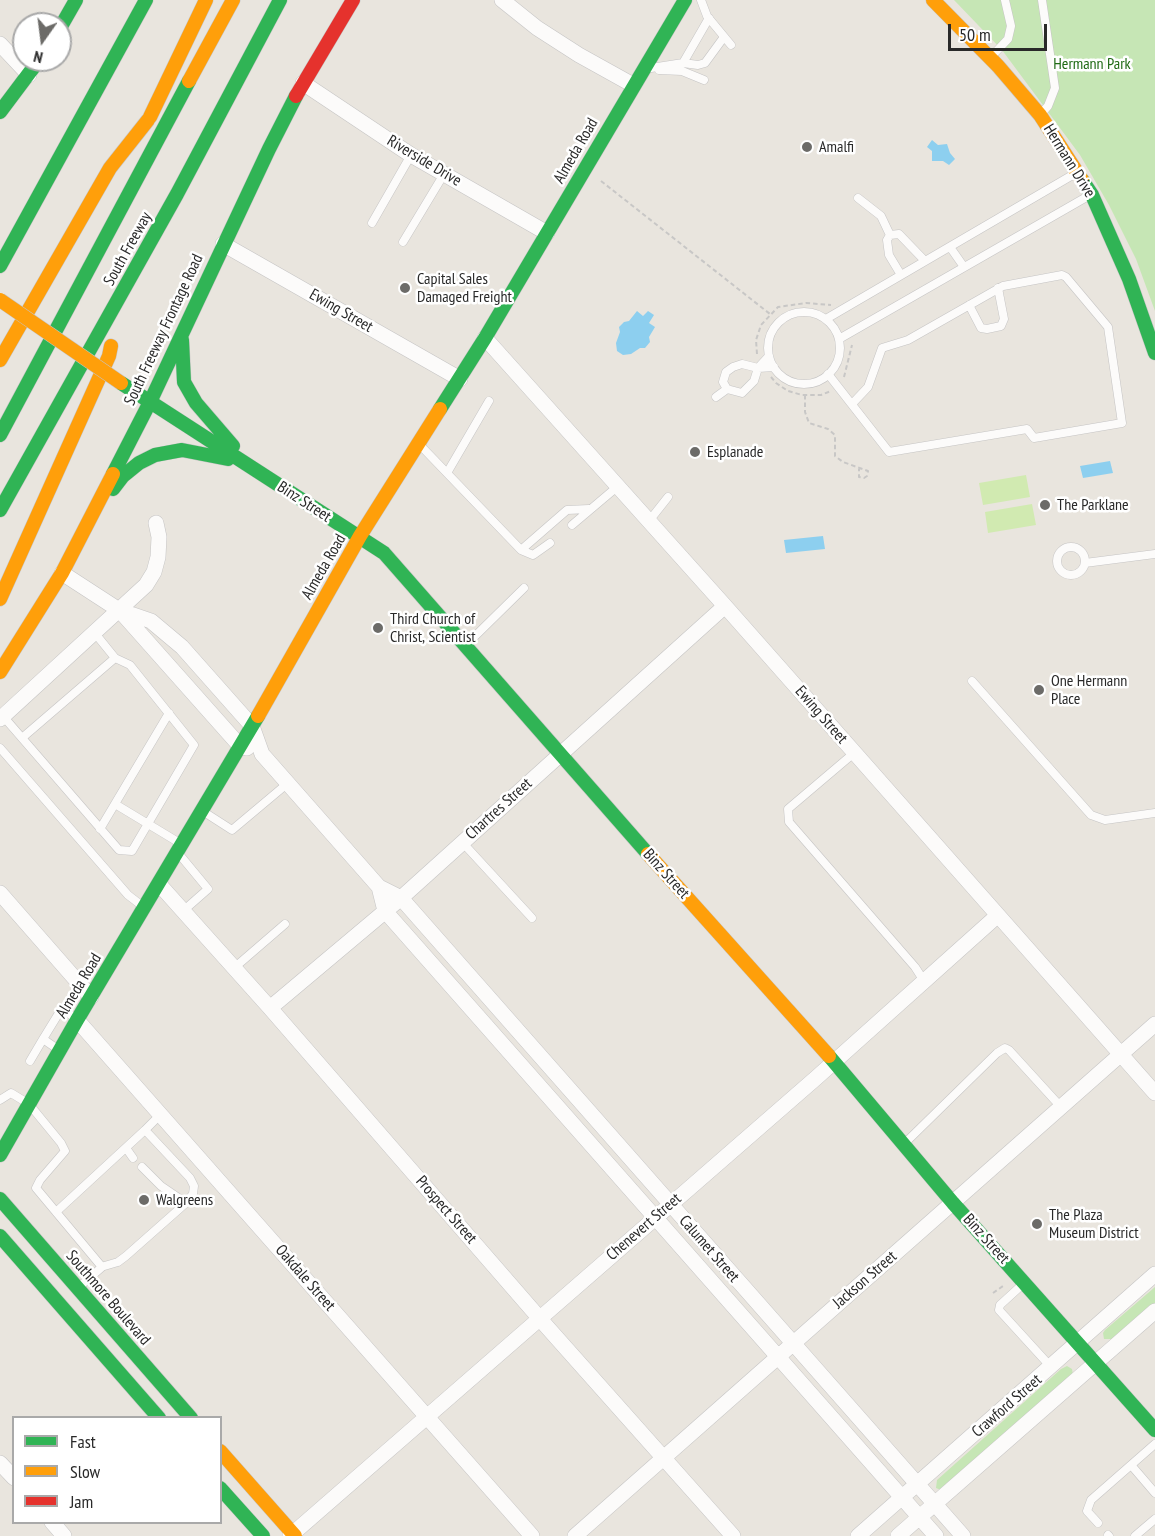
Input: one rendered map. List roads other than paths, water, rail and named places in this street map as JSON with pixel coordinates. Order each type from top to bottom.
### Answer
[{"type":"main road","points":[[0,266],[146,0]]},
{"type":"main road","points":[[57,288],[148,120],[206,0]]},
{"type":"main road","points":[[0,435],[233,0]]},
{"type":"main road","name":"South Freeway","points":[[0,510],[177,194],[280,0]]},
{"type":"main road","name":"South Freeway Frontage Road","points":[[0,672],[62,573],[92,516],[150,402],[223,244],[303,83],[353,0]]},
{"type":"main road","name":"Almeda Road","points":[[0,1155],[8,1134],[29,1104],[145,908],[360,536],[485,338],[685,0]]},
{"type":"main road","name":"Hermann Drive","points":[[933,0],[990,58],[1040,115],[1092,195],[1129,279],[1155,353]]},
{"type":"main road","points":[[0,112],[31,72]]},
{"type":"main road","points":[[0,360],[110,168],[148,120]]},
{"type":"main road","points":[[0,242],[61,152]]},
{"type":"main road","name":"Binz Street","points":[[0,300],[150,402],[384,553],[560,755],[833,1061],[953,1203],[1155,1430]]},
{"type":"main road","points":[[0,599],[110,356],[117,303]]},
{"type":"main road","points":[[28,340],[46,309]]},
{"type":"main road","points":[[182,333],[184,382],[196,404],[250,467]]},
{"type":"main road","points":[[92,516],[123,476],[155,455],[183,450],[213,454],[250,467]]},
{"type":"main road","name":"Southmore Boulevard","points":[[0,1199],[189,1416]]},
{"type":"main road","points":[[1,1240],[157,1416]]},
{"type":"main road","points":[[63,1308],[79,1290]]},
{"type":"main road","points":[[222,1453],[293,1535]]},
{"type":"main road","points":[[222,1490],[263,1536]]},
{"type":"street","points":[[502,0],[545,33],[633,85]]},
{"type":"street","points":[[0,44],[29,75]]},
{"type":"street","name":"Riverside Drive","points":[[303,83],[411,155],[547,233]]},
{"type":"street","name":"Ewing Street","points":[[223,244],[460,379]]},
{"type":"street","name":"Ewing Street","points":[[485,338],[1155,1092]]},
{"type":"street","points":[[2,717],[146,585],[154,572],[158,557],[159,537],[156,522]]},
{"type":"street","points":[[62,573],[119,610],[151,621],[182,647],[252,726]]},
{"type":"street","name":"Chartres Street","points":[[270,1008],[401,898],[725,606]]},
{"type":"street","points":[[119,610],[240,746]]},
{"type":"street","name":"Calumet Street","points":[[252,726],[262,754],[379,887],[401,898],[963,1536]]},
{"type":"street","name":"Calumet Street","points":[[240,746],[262,754]]},
{"type":"street","name":"Prospect Street","points":[[159,884],[733,1536]]},
{"type":"street","name":"Calumet Street","points":[[379,887],[385,911],[936,1536]]},
{"type":"street","points":[[0,893],[91,997]]},
{"type":"street","name":"Chenevert Street","points":[[293,1535],[998,916]]},
{"type":"street","name":"Oakdale Street","points":[[78,1020],[532,1536]]},
{"type":"street","name":"Jackson Street","points":[[574,1536],[1155,1024]]},
{"type":"street","name":"Crawford Street","points":[[858,1536],[1155,1274]]},
{"type":"street","name":"Crawford Street","points":[[898,1536],[1155,1311]]},
{"type":"street","points":[[0,1463],[12,1477]]},
{"type":"street","points":[[54,1524],[64,1536]]},
{"type":"lane","points":[[701,0],[709,18],[731,45]]},
{"type":"lane","points":[[990,58],[1008,39],[1011,26],[1005,0]]},
{"type":"lane","points":[[1040,115],[1048,106],[1055,88],[1042,0]]},
{"type":"lane","points":[[683,63],[709,18]]},
{"type":"lane","points":[[692,75],[698,72],[724,37]]},
{"type":"lane","points":[[644,69],[683,63],[705,63]]},
{"type":"lane","points":[[644,69],[682,71],[704,80]]},
{"type":"lane","points":[[372,223],[411,155]]},
{"type":"lane","points":[[826,319],[1077,172]]},
{"type":"lane","points":[[403,242],[444,174]]},
{"type":"lane","points":[[839,339],[1092,195]]},
{"type":"lane","points":[[858,198],[881,216],[890,235]]},
{"type":"lane","points":[[890,235],[899,234],[925,261]]},
{"type":"lane","points":[[890,235],[887,240],[889,255],[901,275]]},
{"type":"lane","points":[[950,247],[964,267]]},
{"type":"lane","points":[[828,374],[889,452],[1027,429],[1034,438],[1122,423],[1108,327],[1062,275],[1008,284],[998,288],[908,340],[882,348],[868,387],[852,404]]},
{"type":"lane","points":[[969,305],[981,328],[1001,326],[1004,319],[998,288]]},
{"type":"lane","points":[[808,312],[826,319],[834,328],[839,339],[839,358],[828,374],[818,381],[794,382],[774,367],[769,356],[768,343],[772,331],[780,321],[790,315],[808,312]]},
{"type":"lane","points":[[769,356],[758,368],[754,381],[742,393],[727,388],[723,382],[726,372],[733,366],[742,364],[758,368],[774,367]]},
{"type":"lane","points":[[716,397],[727,388]]},
{"type":"lane","points":[[447,473],[489,401]]},
{"type":"lane","points":[[418,444],[521,550],[533,555],[550,543]]},
{"type":"lane","points":[[572,525],[617,487]]},
{"type":"lane","points":[[649,521],[668,496]]},
{"type":"lane","points":[[521,550],[567,510],[589,509]]},
{"type":"lane","points":[[1085,563],[1155,554]]},
{"type":"lane","points":[[465,646],[524,588]]},
{"type":"lane","points":[[2,717],[118,850],[132,851],[194,745],[130,665],[116,658],[94,632]]},
{"type":"lane","points":[[22,738],[116,658]]},
{"type":"lane","points":[[972,681],[1091,815],[1105,820],[1155,813]]},
{"type":"lane","points":[[100,829],[168,713]]},
{"type":"lane","points":[[0,748],[128,895],[145,908]]},
{"type":"lane","points":[[854,753],[788,809],[789,822],[924,981]]},
{"type":"lane","points":[[202,811],[232,830],[288,783]]},
{"type":"lane","points":[[115,804],[148,824],[180,848],[208,889],[183,911]]},
{"type":"lane","points":[[462,842],[532,918]]},
{"type":"lane","points":[[234,968],[285,924]]},
{"type":"lane","points":[[30,1061],[62,1008],[78,1020]]},
{"type":"lane","points":[[43,1039],[60,1050]]},
{"type":"lane","points":[[904,1144],[997,1053],[1005,1048],[1061,1107]]},
{"type":"lane","points":[[0,1100],[11,1093],[29,1104],[61,1143],[65,1151],[36,1188],[101,1267]]},
{"type":"lane","points":[[56,1212],[161,1114]]},
{"type":"lane","points":[[79,1290],[101,1267],[118,1262],[126,1256],[186,1203],[193,1194],[194,1186],[190,1178],[145,1130]]},
{"type":"lane","points":[[126,1148],[133,1158]]},
{"type":"lane","points":[[142,1167],[161,1186],[186,1203]]},
{"type":"lane","points":[[1025,1283],[1000,1305],[999,1310],[1051,1367]]},
{"type":"lane","points":[[1098,1523],[1087,1511],[1091,1500],[1155,1444]]},
{"type":"lane","points":[[1131,1465],[1155,1493]]},
{"type":"lane","points":[[1135,1536],[1155,1519]]},
{"type":"water","points":[[932,140],[938,145],[947,144],[955,159],[949,165],[943,161],[932,161],[932,151],[927,147]]},
{"type":"water","points":[[637,311],[643,316],[648,311],[654,315],[649,323],[655,327],[649,337],[650,342],[645,348],[623,355],[617,351],[619,327],[629,321]]},
{"type":"water","points":[[1110,461],[1113,473],[1083,478],[1080,466]]},
{"type":"water","points":[[823,536],[825,549],[786,553],[784,540]]},
{"type":"place","name":"Amalfi","points":[[807,147]]},
{"type":"place","name":"Capital Sales Damaged Freight","points":[[405,288]]},
{"type":"place","name":"Esplanade","points":[[695,452]]},
{"type":"place","name":"The Parklane","points":[[1045,505]]},
{"type":"place","name":"Third Church of Christ, Scientist","points":[[378,628]]},
{"type":"place","name":"One Hermann Place","points":[[1039,690]]},
{"type":"place","name":"Walgreens","points":[[144,1200]]},
{"type":"place","name":"The Plaza Museum District","points":[[1037,1224]]},
{"type":"park label","name":"Hermann Park","points":[[1092,64]]}]
